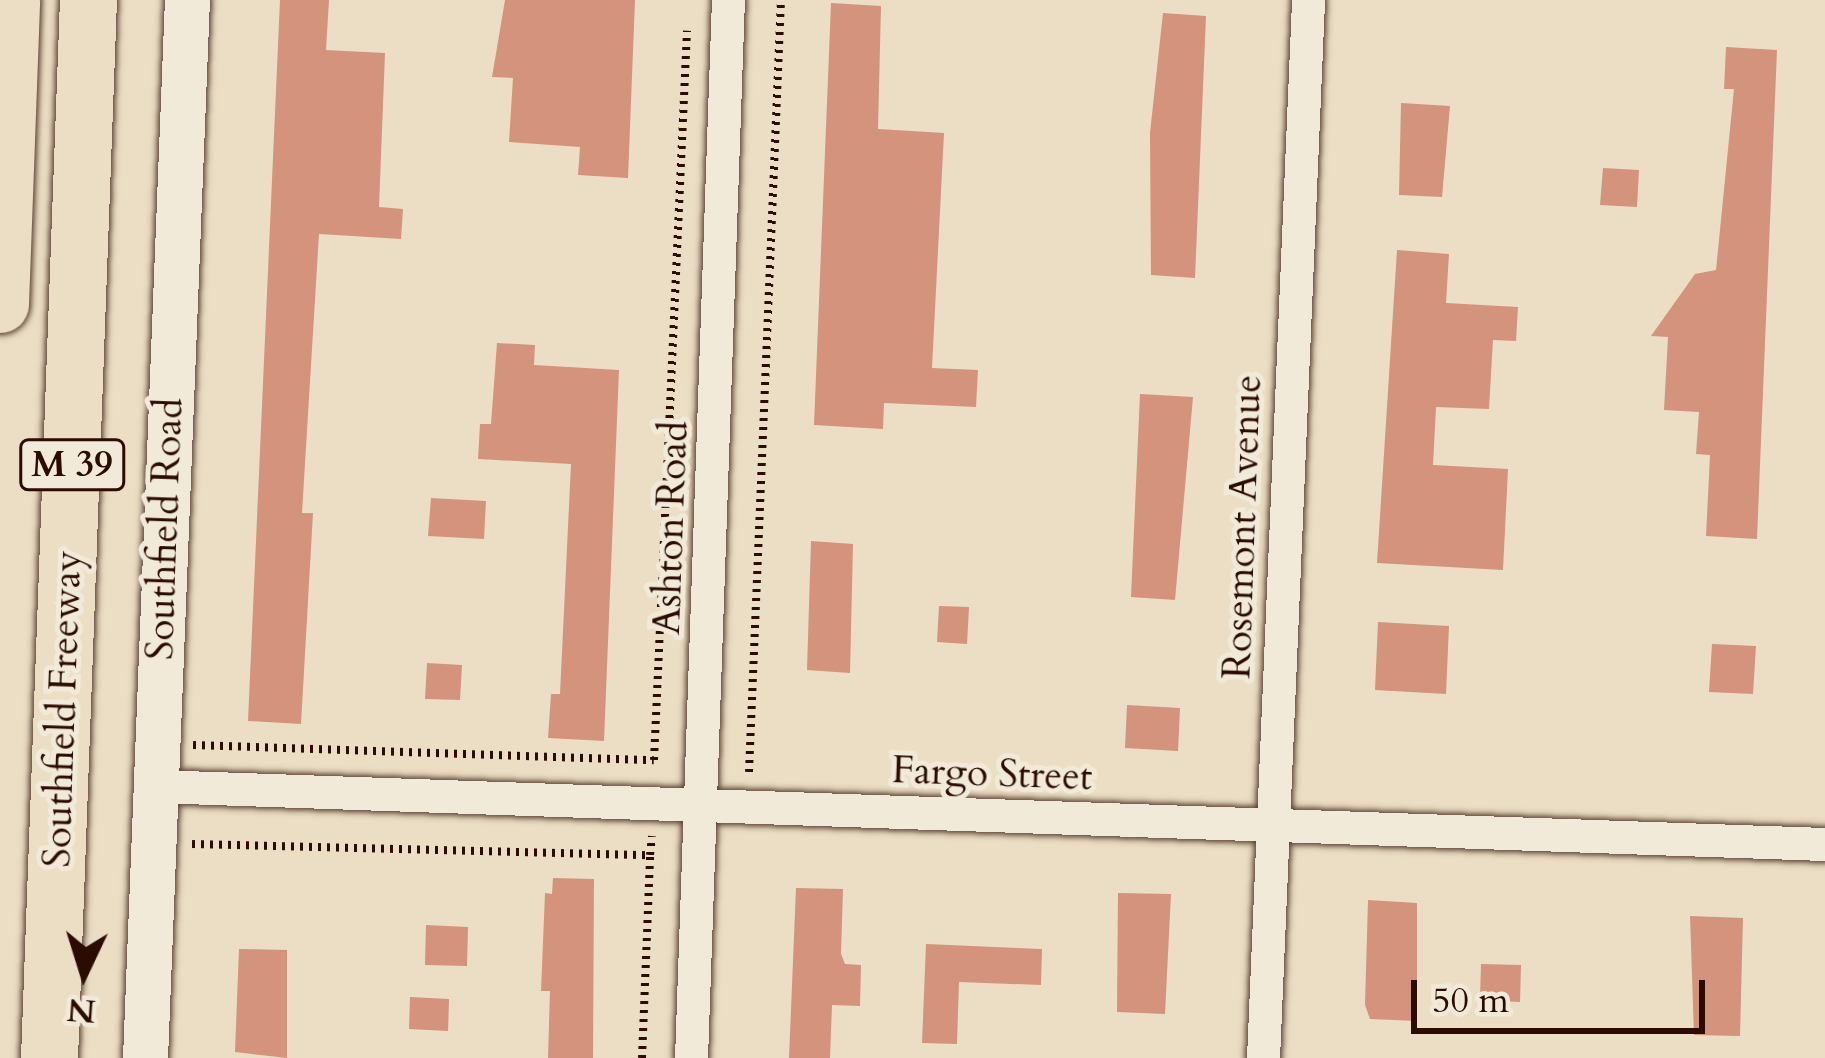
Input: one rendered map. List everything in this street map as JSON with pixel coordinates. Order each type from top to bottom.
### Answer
[{"type":"highway","points":[[0,304],[11,0]]},
{"type":"highway","name":"Southfield Freeway","points":[[49,1058],[88,0]]},
{"type":"main road","name":"Southfield Road","points":[[145,1058],[187,0]]},
{"type":"street","name":"Ashton Road","points":[[691,1058],[728,0]]},
{"type":"street","name":"Rosemont Avenue","points":[[1263,1058],[1308,0]]},
{"type":"street","name":"Fargo Street","points":[[155,785],[1825,844]]},
{"type":"path","points":[[748,781],[781,0]]},
{"type":"path","points":[[193,745],[654,760],[687,24]]},
{"type":"path","points":[[642,1058],[652,835]]},
{"type":"path","points":[[189,844],[650,855]]},
{"type":"building","points":[[280,0],[329,0],[326,50],[385,53],[379,207],[403,209],[401,239],[319,234],[302,513],[313,513],[301,724],[248,721]]},
{"type":"building","points":[[505,0],[635,0],[628,178],[578,175],[580,147],[509,142],[513,78],[492,77]]},
{"type":"building","points":[[831,3],[881,6],[878,129],[944,133],[932,368],[978,370],[976,407],[884,403],[883,429],[814,425]]},
{"type":"building","points":[[1163,13],[1206,16],[1195,278],[1151,275],[1150,133]]},
{"type":"building","points":[[1726,47],[1777,50],[1757,539],[1706,536],[1710,455],[1696,454],[1699,412],[1664,410],[1668,337],[1651,336],[1695,274],[1716,270],[1734,89],[1724,89]]},
{"type":"building","points":[[1401,103],[1450,106],[1442,197],[1399,195]]},
{"type":"building","points":[[1603,168],[1639,170],[1637,207],[1600,205]]},
{"type":"building","points":[[1397,250],[1449,254],[1446,303],[1518,307],[1516,341],[1493,340],[1489,409],[1436,407],[1433,465],[1508,469],[1503,570],[1377,563]]},
{"type":"building","points":[[497,343],[535,345],[534,365],[619,370],[604,741],[548,738],[551,694],[560,694],[571,464],[478,459],[480,424],[491,424]]},
{"type":"building","points":[[1140,394],[1193,397],[1175,600],[1131,597]]},
{"type":"building","points":[[431,498],[486,501],[484,539],[428,536]]},
{"type":"building","points":[[811,541],[853,544],[850,673],[807,670]]},
{"type":"building","points":[[939,606],[969,607],[967,644],[937,642]]},
{"type":"building","points":[[1378,622],[1449,626],[1446,694],[1375,690]]},
{"type":"building","points":[[1712,644],[1756,646],[1753,694],[1709,692]]},
{"type":"building","points":[[427,663],[462,665],[460,700],[425,699]]},
{"type":"building","points":[[1127,705],[1180,708],[1178,751],[1125,748]]},
{"type":"building","points":[[553,878],[594,879],[593,1058],[548,1058],[550,991],[541,991],[545,893],[552,894]]},
{"type":"building","points":[[796,888],[843,889],[841,954],[845,964],[861,965],[860,1006],[832,1005],[830,1058],[789,1058]]},
{"type":"building","points":[[1118,893],[1171,894],[1165,1014],[1117,1012]]},
{"type":"building","points":[[1368,900],[1417,903],[1417,1021],[1370,1019],[1365,1005]]},
{"type":"building","points":[[1690,916],[1743,918],[1740,1036],[1694,1035]]},
{"type":"building","points":[[426,925],[468,927],[467,966],[425,965]]},
{"type":"building","points":[[926,944],[1042,949],[1041,985],[959,982],[957,1044],[922,1043]]},
{"type":"building","points":[[239,949],[287,950],[287,1058],[235,1052]]},
{"type":"building","points":[[1481,964],[1521,965],[1520,1002],[1480,1000]]},
{"type":"building","points":[[410,997],[449,999],[448,1031],[409,1029]]}]
